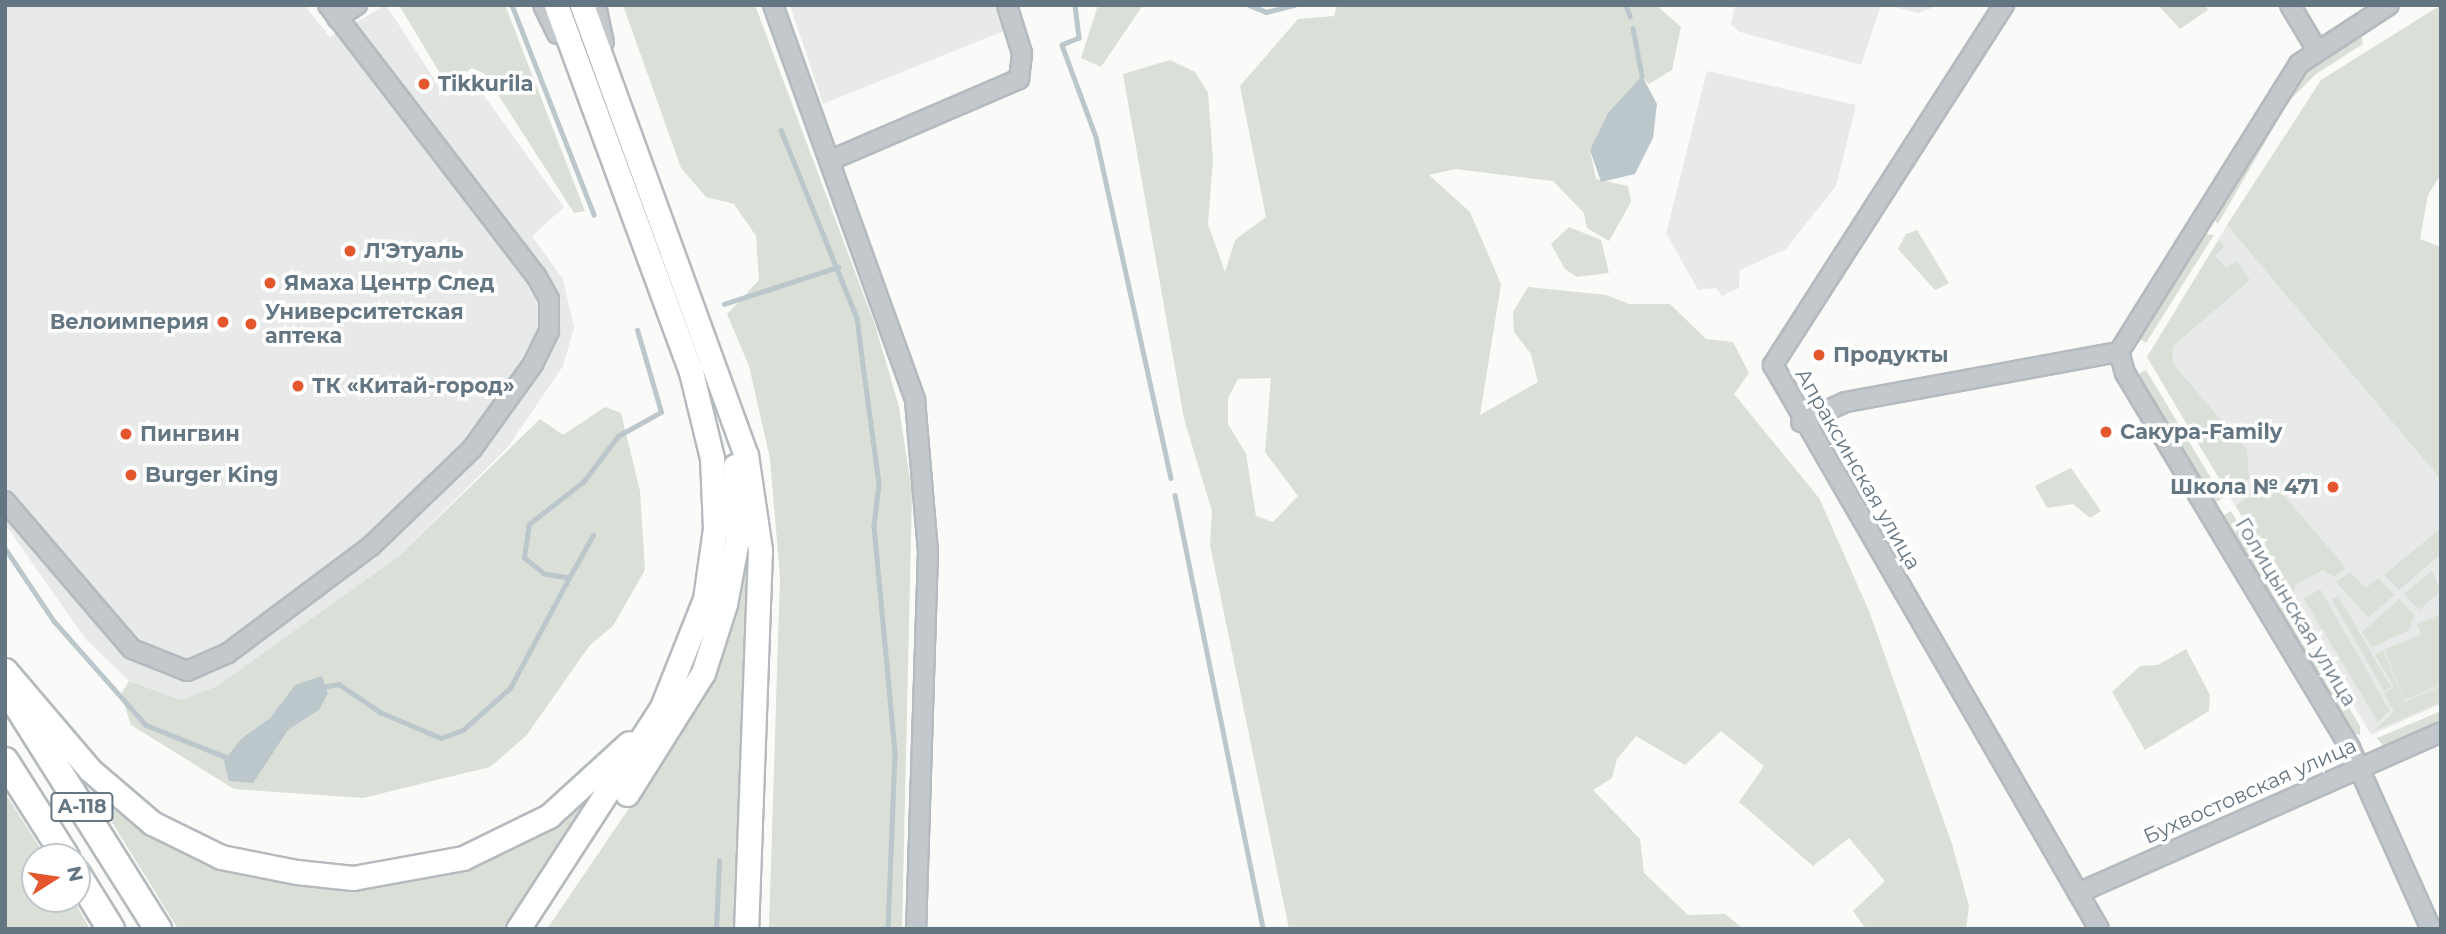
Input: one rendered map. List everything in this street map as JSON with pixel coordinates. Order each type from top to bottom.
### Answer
[{"type":"highway","name":"А-118","points":[[5,686],[158,929]]},
{"type":"highway","name":"А-118","points":[[5,761],[57,843]]},
{"type":"highway","points":[[91,897],[111,929]]},
{"type":"main road","points":[[518,929],[662,707],[705,599],[715,529],[712,458],[691,372],[556,5]]},
{"type":"main road","points":[[582,5],[746,455],[760,550],[746,929]]},
{"type":"main road","points":[[534,929],[664,741],[703,673],[726,604],[737,540],[727,404]]},
{"type":"main road","points":[[5,670],[90,770],[152,823],[221,857],[353,878],[463,858],[549,816],[603,772],[662,707]]},
{"type":"street","points":[[5,501],[132,649],[187,671],[228,653],[390,528],[472,449],[533,364],[549,331],[549,299],[536,276],[333,11],[357,5]]},
{"type":"street","points":[[543,5],[594,110]]},
{"type":"street","points":[[596,5],[616,93]]},
{"type":"street","points":[[773,5],[899,350],[920,442],[928,551],[916,929]]},
{"type":"street","points":[[831,160],[1019,79],[1022,52],[1007,5]]},
{"type":"street","name":"Апраксинская улица","points":[[2004,5],[1773,365],[1801,422],[2099,929]]},
{"type":"street","points":[[2290,5],[2317,50]]},
{"type":"street","points":[[1801,422],[1846,402],[2119,352],[2285,82],[2317,50],[2389,5]]},
{"type":"street","name":"Голицынская улица","points":[[2119,352],[2125,373],[2358,767],[2431,929]]},
{"type":"street","name":"Бухвостовская улица","points":[[2078,893],[2441,732]]},
{"type":"shaded area","points":[[5,5],[304,5],[330,37],[386,5],[446,97],[472,79],[564,207],[532,236],[563,279],[574,328],[563,366],[508,447],[399,556],[217,686],[181,700],[129,681],[84,637],[5,524]]},
{"type":"shaded area","points":[[399,5],[505,5],[585,211],[574,213],[485,74],[472,68],[447,85]]},
{"type":"shaded area","points":[[623,5],[755,5],[876,328],[899,407],[912,493],[902,929],[769,929],[780,577],[770,459],[749,366],[727,314],[759,280],[756,236],[734,204],[706,197],[681,168]]},
{"type":"shaded area","points":[[790,5],[1002,5],[1011,28],[823,104]]},
{"type":"shaded area","points":[[1098,5],[1143,5],[1101,67],[1081,58]]},
{"type":"shaded area","points":[[1337,5],[1656,5],[1681,27],[1672,70],[1649,84],[1642,77],[1590,150],[1596,179],[1628,186],[1631,202],[1609,241],[1587,228],[1584,213],[1553,181],[1455,169],[1429,175],[1470,212],[1501,284],[1480,415],[1538,382],[1531,354],[1514,332],[1513,312],[1528,287],[1606,295],[1629,304],[1670,304],[1706,339],[1733,342],[1749,373],[1734,394],[1819,498],[1869,611],[1952,844],[1969,906],[1966,929],[1866,929],[1853,911],[1885,881],[1849,838],[1813,866],[1739,802],[1764,766],[1721,731],[1685,765],[1636,736],[1617,759],[1612,778],[1593,790],[1640,839],[1644,873],[1688,915],[1725,914],[1744,929],[1289,929],[1210,545],[1212,511],[1184,419],[1123,74],[1170,60],[1195,72],[1208,93],[1213,160],[1208,224],[1225,272],[1235,240],[1266,217],[1240,86],[1298,19],[1334,16]],"holes":[[[1271,378],[1265,452],[1298,496],[1273,522],[1256,516],[1246,454],[1228,424],[1228,398],[1238,379]]]},
{"type":"shaded area","points":[[1735,5],[1881,5],[1861,65],[1740,32],[1731,25]]},
{"type":"shaded area","points":[[1887,5],[1940,5],[1918,13]]},
{"type":"shaded area","points":[[2158,5],[2205,5],[2208,10],[2180,29]]},
{"type":"shaded area","points":[[2441,5],[2441,174],[2428,195],[2420,239],[2441,247],[2441,480],[2227,225],[2321,80]]},
{"type":"shaded area","points":[[2355,36],[2361,36],[2363,44],[2316,74],[2289,101],[2218,224],[2210,215],[2309,65]]},
{"type":"shaded area","points":[[1707,71],[1856,105],[1836,186],[1786,249],[1740,270],[1739,288],[1722,296],[1716,288],[1698,290],[1666,233]]},
{"type":"shaded area","points":[[1642,76],[1657,104],[1653,138],[1635,174],[1601,182],[1590,150],[1608,113]]},
{"type":"shaded area","name":"Школа № 471","points":[[2227,225],[2441,480],[2441,704],[2371,735],[2147,357]]},
{"type":"shaded area","points":[[1569,227],[1601,240],[1609,273],[1577,277],[1565,269],[1551,244]]},
{"type":"shaded area","points":[[1917,230],[1949,283],[1935,290],[1898,249],[1906,234]]},
{"type":"shaded area","points":[[2200,234],[2214,235],[2146,343],[2137,337]]},
{"type":"shaded area","points":[[2219,240],[2224,246],[2215,256],[2226,268],[2236,261],[2250,280],[2173,346],[2172,355],[2174,365],[2247,450],[2249,479],[2229,495],[2147,357]]},
{"type":"shaded area","points":[[2146,370],[2223,498],[2216,502],[2139,374]]},
{"type":"shaded area","points":[[605,407],[621,413],[640,491],[645,570],[613,626],[590,645],[526,736],[490,767],[363,798],[234,789],[131,725],[121,694],[129,681],[181,700],[217,686],[399,556],[540,419],[563,435]],"holes":[[[295,685],[319,710],[288,730],[253,778],[242,738],[270,718]]]},
{"type":"shaded area","points":[[2071,468],[2101,511],[2090,518],[2073,504],[2047,508],[2035,486]]},
{"type":"shaded area","points":[[2257,489],[2281,492],[2346,568],[2334,577],[2323,570],[2295,585],[2294,599],[2236,506]]},
{"type":"shaded area","points":[[2231,511],[2360,726],[2360,735],[2350,732],[2224,515]]},
{"type":"shaded area","points":[[750,520],[735,929],[547,929],[693,714],[735,614]]},
{"type":"shaded area","points":[[2441,528],[2441,554],[2399,590],[2384,575]]},
{"type":"shaded area","points":[[2432,571],[2441,591],[2419,610],[2404,594]]},
{"type":"shaded area","points":[[2350,572],[2366,588],[2378,578],[2395,595],[2368,617],[2336,582]]},
{"type":"shaded area","points":[[2320,589],[2390,711],[2378,722],[2304,599]]},
{"type":"shaded area","points":[[2338,596],[2391,687],[2384,691],[2332,600]]},
{"type":"shaded area","points":[[2399,599],[2414,615],[2409,630],[2372,647],[2362,632]]},
{"type":"shaded area","points":[[2441,614],[2441,685],[2405,700],[2384,650],[2421,634],[2417,624]]},
{"type":"shaded area","points":[[2186,649],[2210,695],[2209,711],[2145,750],[2112,692],[2140,666],[2158,665]]},
{"type":"shaded area","points":[[2383,651],[2405,702],[2441,686],[2441,702],[2372,732],[2394,712],[2384,693],[2394,687],[2375,655]]},
{"type":"shaded area","points":[[322,676],[328,693],[319,710],[288,730],[253,783],[229,781],[224,761],[242,738],[270,718],[295,685]]},
{"type":"shaded area","points":[[2441,711],[2441,723],[2384,747],[2377,738]]},
{"type":"shaded area","points":[[84,777],[162,839],[200,859],[267,880],[314,886],[375,886],[471,865],[528,840],[599,794],[505,929],[178,929]]},
{"type":"shaded area","points":[[5,793],[37,843],[21,843],[21,913],[81,913],[90,929],[5,929]]},
{"type":"waterway","points":[[512,5],[594,214]]},
{"type":"waterway","points":[[1075,5],[1079,38],[1062,45],[1096,137],[1171,478]]},
{"type":"waterway","points":[[1249,5],[1266,12],[1294,5]]},
{"type":"waterway","points":[[1626,5],[1630,16]]},
{"type":"waterway","points":[[1633,28],[1642,76]]},
{"type":"waterway","points":[[781,130],[857,318],[879,484],[874,526],[895,754],[888,929]]},
{"type":"waterway","points":[[724,304],[838,267]]},
{"type":"waterway","points":[[321,687],[339,684],[380,712],[441,738],[463,730],[510,688],[569,578],[544,574],[524,558],[529,524],[583,482],[618,436],[661,412],[637,330]]},
{"type":"waterway","points":[[1175,495],[1263,929]]},
{"type":"waterway","points":[[569,578],[593,535]]},
{"type":"waterway","points":[[5,548],[54,621],[146,725],[231,759]]},
{"type":"waterway","points":[[716,929],[719,861]]},
{"type":"place","name":"Tikkurila","points":[[424,84]]},
{"type":"place","name":"Л'Этуаль","points":[[350,251]]},
{"type":"place","name":"Ямаха Центр След","points":[[270,283]]},
{"type":"place","name":"Велоимперия","points":[[223,322]]},
{"type":"place","name":"Университетская аптека","points":[[251,324]]},
{"type":"place","name":"Продукты","points":[[1819,355]]},
{"type":"place","name":"ТК «Китай-город»","points":[[298,386]]},
{"type":"place","name":"Сакура-Family","points":[[2106,432]]},
{"type":"place","name":"Пингвин","points":[[126,434]]},
{"type":"place","name":"Burger King","points":[[131,475]]},
{"type":"place","name":"Школа № 471","points":[[2333,487]]}]
